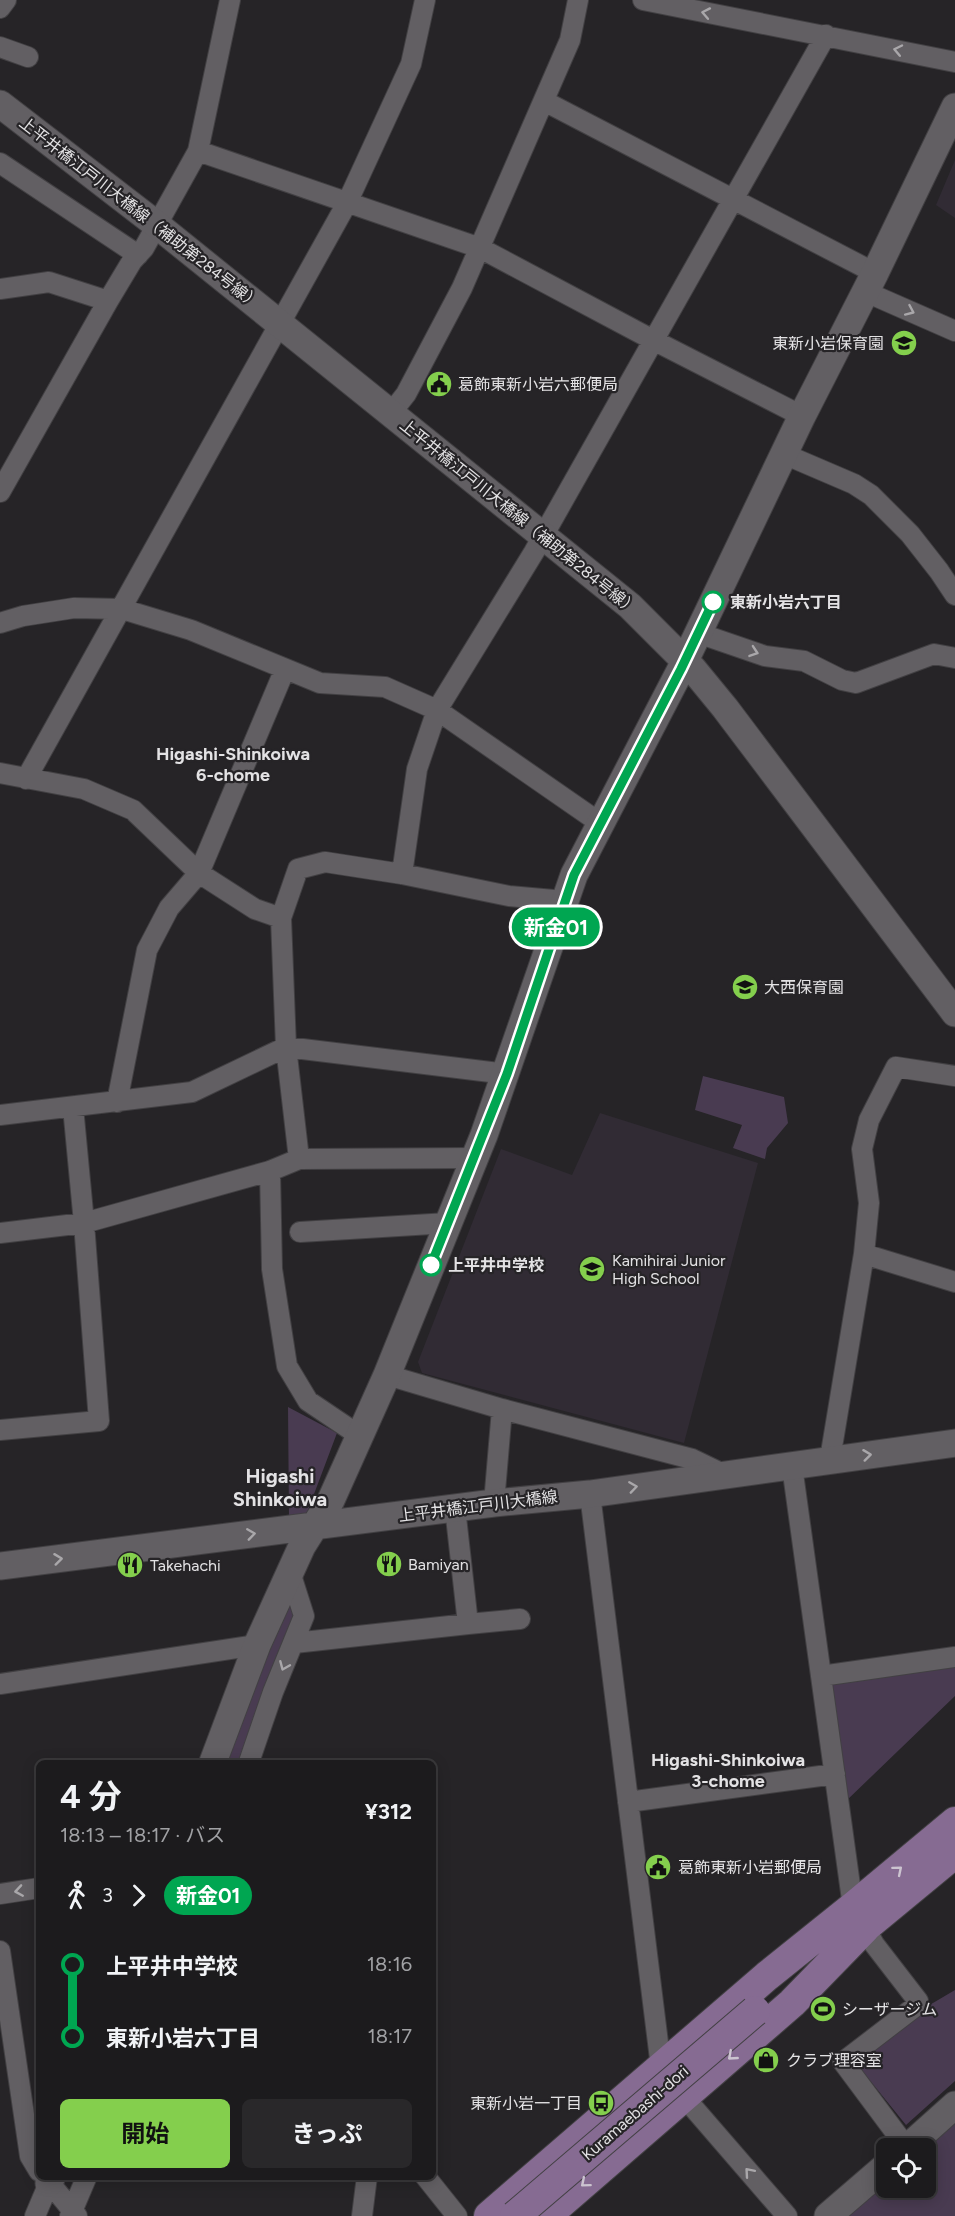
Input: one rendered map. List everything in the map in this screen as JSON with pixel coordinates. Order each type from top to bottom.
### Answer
[{"type":"main road","name":"Kuramaebashi-dori","points":[[515,2216],[859,1918],[955,1822]]},
{"type":"main road","name":"Kuramaebashi-dori","points":[[859,1918],[955,1853]]},
{"type":"main road","points":[[489,2216],[767,1976],[859,1918]]},
{"type":"main road","points":[[546,2216],[792,2003],[859,1918]]},
{"type":"main road","points":[[524,2186],[521,2204],[531,2216]]},
{"type":"street","points":[[0,8],[6,0]]},
{"type":"street","points":[[0,492],[108,301],[144,248],[198,152],[230,0]]},
{"type":"street","points":[[26,779],[347,202],[411,64],[425,0]]},
{"type":"street","points":[[391,413],[406,394],[462,288],[570,40],[578,0]]},
{"type":"street","points":[[643,0],[955,62]]},
{"type":"street","points":[[402,874],[417,769],[437,710],[544,535],[826,35]]},
{"type":"street","points":[[0,48],[28,57]]},
{"type":"street","points":[[544,101],[734,199],[870,283],[955,331]]},
{"type":"street","name":"上平井橋江戸川大橋線（補助第284号線）","points":[[0,104],[157,225],[630,606],[684,661],[725,708],[955,1013]]},
{"type":"street","points":[[214,1760],[257,1645],[290,1572],[314,1526],[331,1500],[387,1375],[507,1074],[574,875],[698,633],[802,416],[870,283],[955,107]]},
{"type":"street","points":[[198,152],[480,248],[802,416]]},
{"type":"street","points":[[0,163],[138,255]]},
{"type":"street","points":[[0,289],[48,282],[108,301]]},
{"type":"street","points":[[784,454],[854,484],[871,495],[910,534],[955,595]]},
{"type":"street","points":[[0,623],[23,616],[74,608],[122,609],[191,630],[320,683],[385,687],[437,710],[600,823]]},
{"type":"street","points":[[698,633],[765,656],[804,662],[842,680],[856,683],[934,654],[955,658]]},
{"type":"street","points":[[117,1102],[147,950],[169,908],[199,873],[285,669]]},
{"type":"street","points":[[0,773],[84,789],[133,810],[199,873],[255,909],[281,918]]},
{"type":"street","points":[[299,1159],[286,1047],[281,918],[298,869],[325,862],[402,874],[509,896],[565,902]]},
{"type":"street","points":[[0,1115],[192,1092],[286,1047],[507,1074]]},
{"type":"street","points":[[830,1459],[864,1254],[869,1203],[862,1149],[869,1120],[896,1067],[955,1076]]},
{"type":"street","points":[[0,1430],[99,1421],[73,1107]]},
{"type":"street","points":[[0,1233],[84,1223],[270,1171],[299,1159],[475,1158]]},
{"type":"street","points":[[270,1171],[272,1269],[287,1366],[308,1401],[360,1436]]},
{"type":"street","points":[[300,1232],[448,1223]]},
{"type":"street","points":[[864,1254],[955,1282]]},
{"type":"street","points":[[387,1375],[502,1409],[692,1459],[723,1474]]},
{"type":"street","points":[[494,1503],[502,1409]]},
{"type":"street","name":"上平井橋江戸川大橋線","points":[[0,1566],[494,1503],[590,1494],[955,1443]]},
{"type":"street","points":[[792,1466],[835,1774],[859,1918],[874,1944],[918,2001],[916,2006],[843,2062],[900,2138]]},
{"type":"street","points":[[590,1494],[661,2067]]},
{"type":"street","points":[[455,1508],[468,1624]]},
{"type":"street","points":[[250,1760],[273,1692],[304,1616],[290,1572]]},
{"type":"street","points":[[294,1643],[520,1619]]},
{"type":"street","points":[[0,1684],[257,1645]]},
{"type":"street","points":[[821,1676],[955,1657]]},
{"type":"street","points":[[628,1802],[835,1774]]},
{"type":"street","points":[[0,1894],[36,1888]]},
{"type":"street","points":[[0,1951],[30,2156],[36,2164]]},
{"type":"street","points":[[685,2098],[787,2216]]},
{"type":"street","points":[[918,2138],[955,2105]]},
{"type":"street","points":[[828,2216],[876,2175]]},
{"type":"street","points":[[35,2216],[45,2180]]},
{"type":"street","points":[[48,2180],[74,2214]]},
{"type":"street","points":[[74,2214],[86,2180]]},
{"type":"street","points":[[362,2216],[366,2180]]},
{"type":"street","points":[[428,2180],[457,2216]]},
{"type":"shaded area","points":[[955,160],[955,218],[936,205]]},
{"type":"shaded area","points":[[703,1076],[784,1097],[788,1123],[767,1148],[765,1159],[733,1148],[742,1125],[695,1110]]},
{"type":"shaded area","name":"Kamihirai Junior High School","points":[[600,1113],[758,1163],[684,1443],[422,1373],[418,1362],[501,1149],[572,1175]]},
{"type":"shaded area","points":[[288,1407],[337,1433],[305,1518],[289,1519]]},
{"type":"shaded area","points":[[290,1596],[297,1619],[245,1760],[224,1760]]},
{"type":"shaded area","points":[[955,1662],[955,1696],[845,1802],[823,1677]]},
{"type":"shaded area","points":[[955,1990],[955,2081],[906,2125],[855,2062],[916,2013]]},
{"type":"shaded area","points":[[955,2121],[955,2216],[847,2216],[876,2191],[876,2198],[936,2198],[936,2139]]},
{"type":"bus line","name":"新金01","points":[[431,1265],[507,1074],[574,875],[681,669],[713,602]]},
{"type":"place","name":"東新小岩保育園","points":[[904,343]]},
{"type":"place","name":"葛飾東新小岩六郵便局","points":[[439,384]]},
{"type":"place","name":"東新小岩六丁目","points":[[713,602]]},
{"type":"place","name":"大西保育園","points":[[745,987]]},
{"type":"place","name":"上平井中学校","points":[[431,1265]]},
{"type":"place","name":"Kamihirai Junior High School","points":[[592,1269]]},
{"type":"place","name":"Bamiyan","points":[[389,1564]]},
{"type":"place","name":"Takehachi","points":[[130,1565]]},
{"type":"place","name":"葛飾東新小岩郵便局","points":[[658,1867]]},
{"type":"place","name":"シーザージム","points":[[823,2009]]},
{"type":"place","name":"クラブ理容室","points":[[766,2060]]},
{"type":"place","name":"東新小岩一丁目","points":[[601,2103]]},
{"type":"district","name":"Higashi-Shinkoiwa 6-chome","points":[[233,764]]},
{"type":"district","name":"Higashi Shinkoiwa","points":[[280,1488]]},
{"type":"district","name":"Higashi-Shinkoiwa 3-chome","points":[[728,1770]]}]
